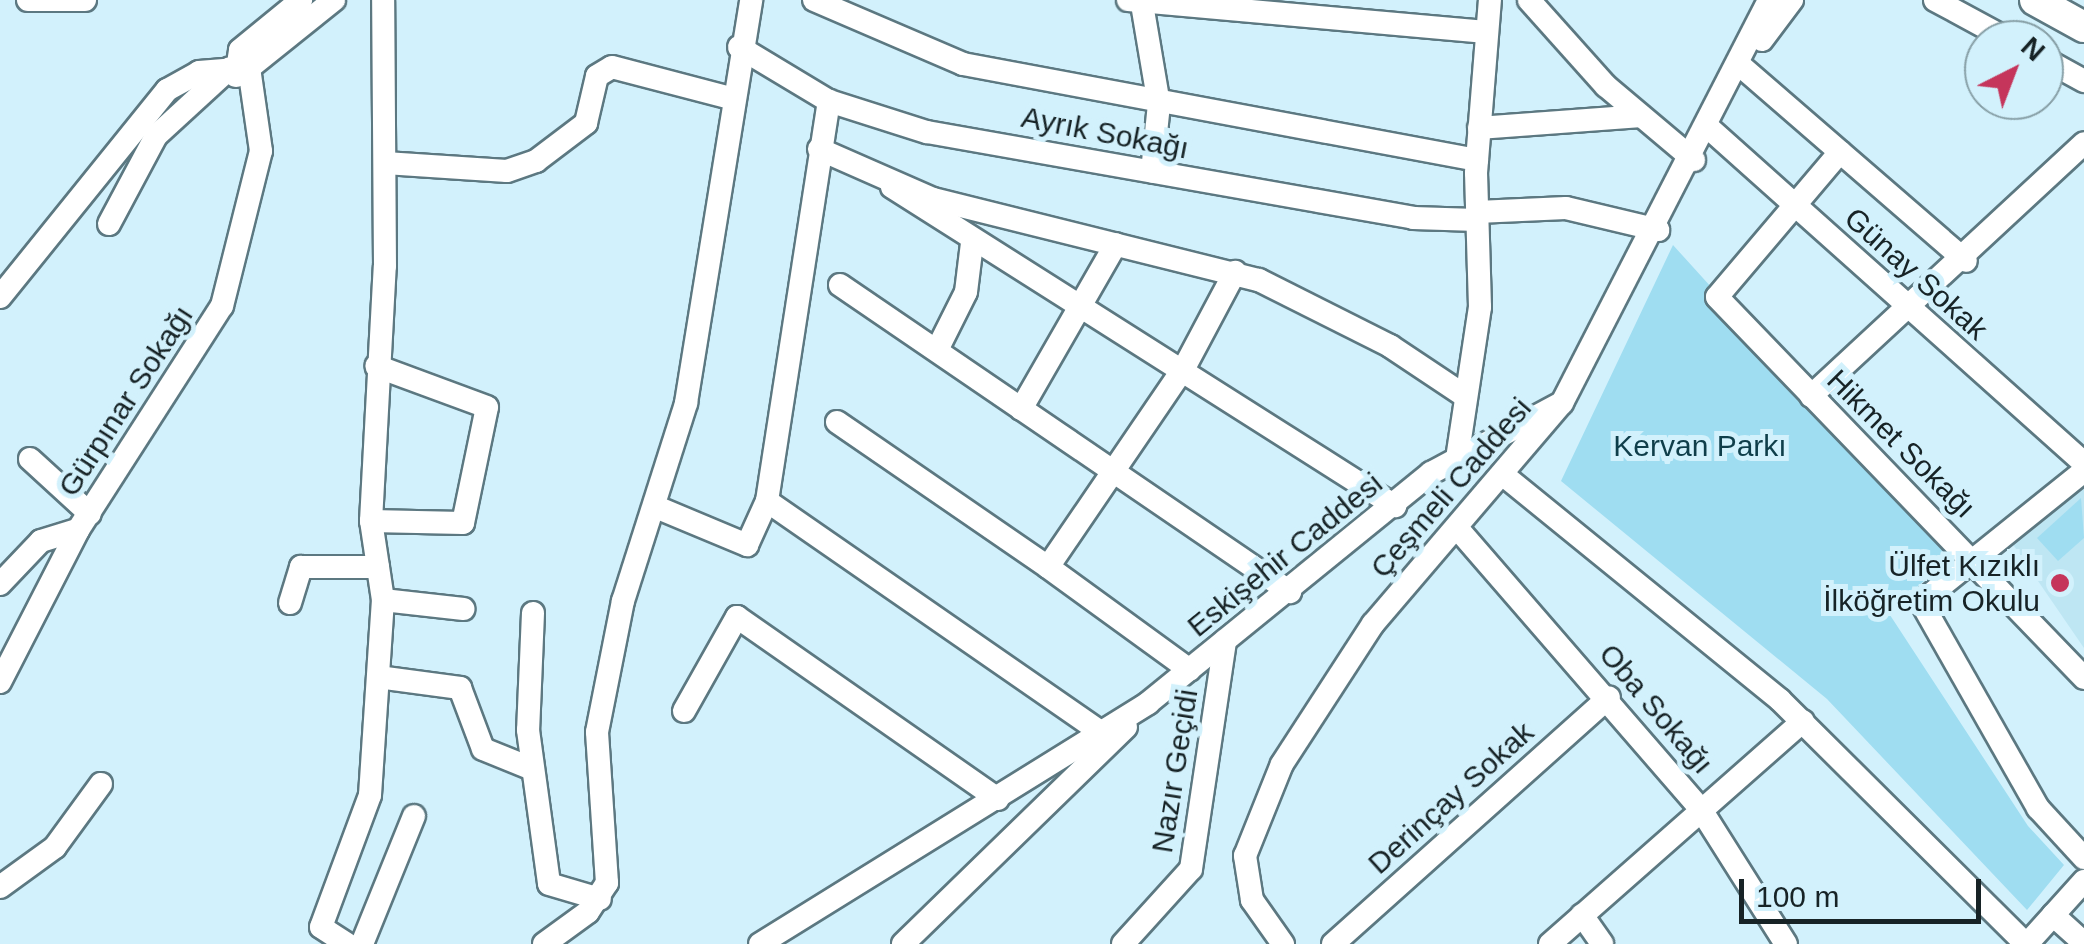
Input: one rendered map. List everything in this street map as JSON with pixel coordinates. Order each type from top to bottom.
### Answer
[{"type":"main road","points":[[2035,0],[2084,27]]},
{"type":"street","points":[[28,0],[85,0]]},
{"type":"street","points":[[0,297],[167,90],[242,66],[301,0]]},
{"type":"street","points":[[109,224],[156,136],[242,66],[334,0]]},
{"type":"street","points":[[346,944],[320,926],[370,795],[383,600],[371,521],[385,163],[383,0]]},
{"type":"street","points":[[544,944],[600,899],[610,866],[597,732],[623,601],[656,507],[686,402],[730,98],[751,0]]},
{"type":"street","points":[[814,0],[963,64],[1160,104],[1477,160]]},
{"type":"street","points":[[1457,459],[1462,394],[1480,307],[1477,160],[1484,32],[1490,0]]},
{"type":"street","points":[[1529,0],[1642,116],[1694,160]]},
{"type":"street","name":"Çeşmeli Caddesi","points":[[1283,944],[1245,879],[1251,835],[1321,696],[1458,529],[1507,478],[1562,404],[1742,67],[1770,0]]},
{"type":"street","name":"Çeşmeli Caddesi","points":[[1742,67],[1792,0]]},
{"type":"street","points":[[1934,0],[1972,20]]},
{"type":"street","points":[[1152,172],[1160,104],[1135,2],[1229,7],[1484,32]]},
{"type":"street","name":"Ayrık Sokağı","points":[[739,47],[829,101],[927,132],[1413,218],[1566,208],[1658,230]]},
{"type":"street","name":"Gürpınar Sokağı","points":[[0,682],[84,522],[222,306],[261,151],[242,66]]},
{"type":"street","points":[[385,163],[507,171],[536,161],[586,123],[597,76],[612,67],[730,98]]},
{"type":"street","points":[[1742,67],[1966,261]]},
{"type":"street","points":[[656,507],[747,545],[767,501],[829,101]]},
{"type":"street","points":[[1479,128],[1642,116]]},
{"type":"street","name":"Günay Sokak","points":[[1710,129],[2084,463]]},
{"type":"street","points":[[1811,396],[1904,304],[1966,261],[2084,142]]},
{"type":"street","points":[[819,149],[886,179],[1116,244],[1235,272],[1390,346],[1462,394]]},
{"type":"street","points":[[1796,207],[1840,152]]},
{"type":"street","points":[[886,179],[904,202],[1184,368],[1395,506]]},
{"type":"street","name":"Hikmet Sokağı","points":[[1796,207],[1717,297],[1975,560],[2084,678]]},
{"type":"street","points":[[940,346],[966,292],[972,243]]},
{"type":"street","points":[[1021,409],[1084,309],[1116,244]]},
{"type":"street","points":[[1048,567],[1118,471],[1184,368],[1235,272]]},
{"type":"street","points":[[840,284],[940,346],[1021,409],[1118,471],[1290,592]]},
{"type":"street","points":[[371,521],[463,523],[487,407],[376,366]]},
{"type":"street","name":"Eskişehir Caddesi","points":[[760,944],[790,937],[1148,703],[1457,459],[1562,404]]},
{"type":"street","points":[[838,422],[1190,670]]},
{"type":"street","points":[[0,584],[41,541],[84,522],[30,459]]},
{"type":"street","points":[[2084,471],[1921,602],[2038,808],[2084,858]]},
{"type":"street","points":[[1507,478],[1803,721],[2026,944],[2084,881]]},
{"type":"street","points":[[767,501],[1102,733]]},
{"type":"street","name":"Oba Sokağı","points":[[1458,529],[1609,697],[1700,808],[1786,944]]},
{"type":"street","points":[[290,603],[301,568],[378,567]]},
{"type":"street","points":[[383,600],[463,609]]},
{"type":"street","points":[[533,613],[530,768],[551,888],[600,899]]},
{"type":"street","points":[[684,711],[737,616],[998,799]]},
{"type":"street","name":"Nazır Geçidi","points":[[1123,944],[1191,869],[1226,641]]},
{"type":"street","points":[[378,676],[460,688],[483,749],[530,768]]},
{"type":"street","name":"Derinçay Sokak","points":[[1333,944],[1609,697]]},
{"type":"street","points":[[903,944],[1148,703]]},
{"type":"street","points":[[1550,944],[1803,721]]},
{"type":"street","points":[[0,886],[55,847],[100,784]]},
{"type":"street","points":[[362,944],[414,816]]},
{"type":"street","points":[[1582,915],[1602,944]]},
{"type":"street","points":[[2053,915],[2084,944]]},
{"type":"shaded area","name":"Ülfet Kızıklı İlköğretim Okulu","points":[[2084,481],[2084,648],[2012,543]]},
{"type":"green space","name":"Kervan Parkı","points":[[1673,245],[1954,555],[1888,612],[2028,826],[2064,865],[2027,910],[1827,699],[1561,481]]},
{"type":"green space","points":[[2081,498],[2084,538],[2058,561],[2037,538]]},
{"type":"place","name":"Ülfet Kızıklı İlköğretim Okulu","points":[[2060,583]]}]
